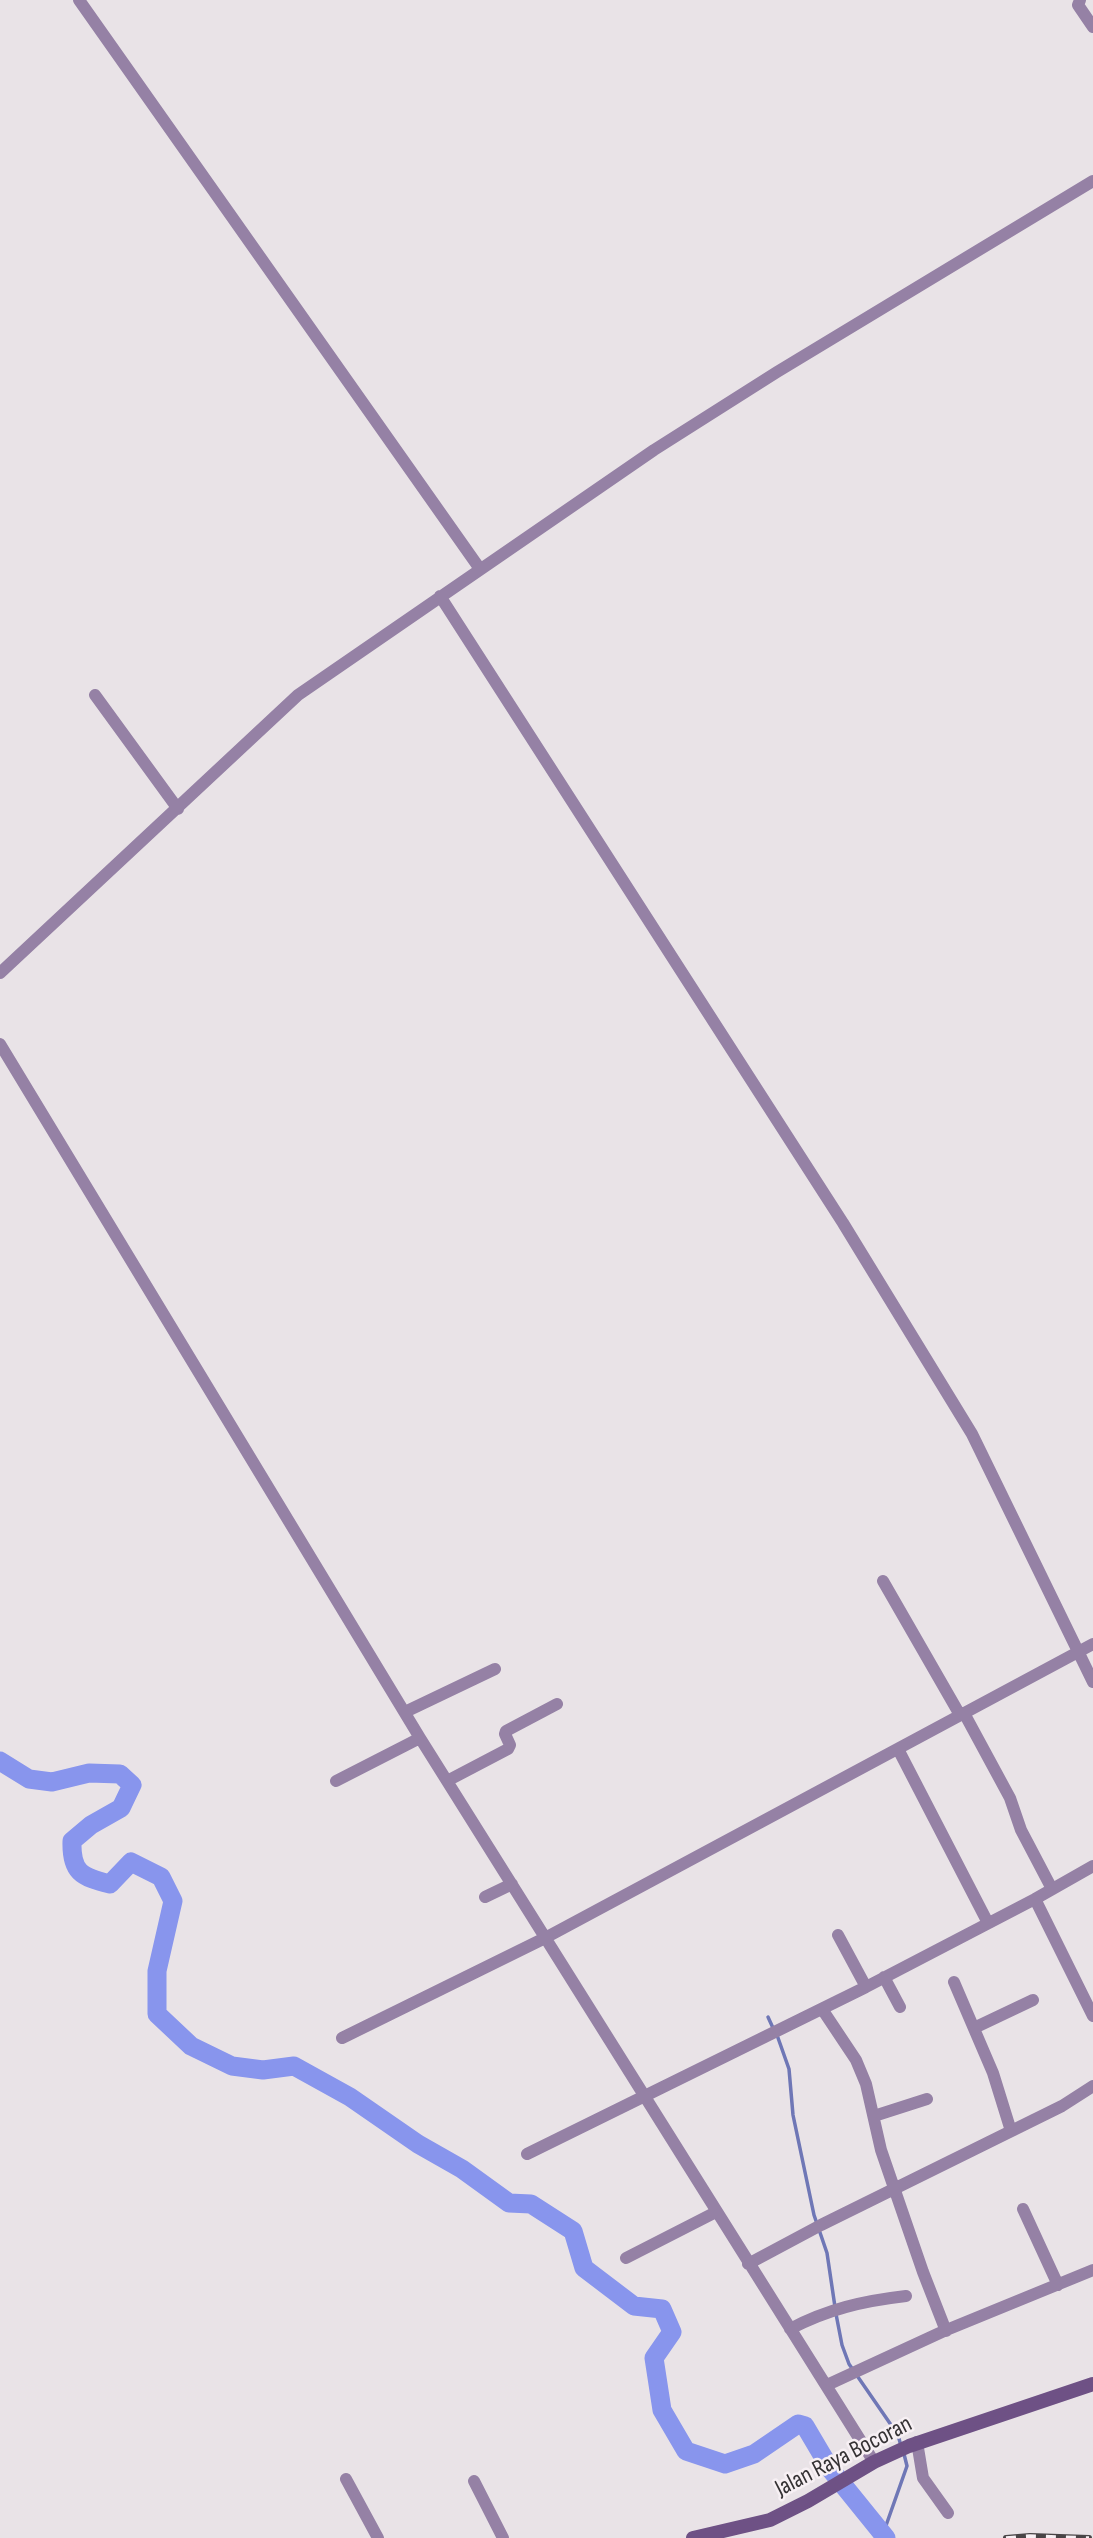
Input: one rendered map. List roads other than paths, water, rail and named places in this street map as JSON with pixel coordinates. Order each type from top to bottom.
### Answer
[{"type":"street","points":[[79,0],[480,569]]},
{"type":"street","points":[[1080,0],[1078,5],[1093,27]]},
{"type":"street","points":[[0,973],[178,810],[298,695],[654,450],[1093,181]]},
{"type":"street","points":[[440,596],[829,1200],[972,1434],[1093,1682]]},
{"type":"street","points":[[95,695],[178,810]]},
{"type":"street","points":[[0,1044],[420,1738],[874,2462]]},
{"type":"street","points":[[883,1581],[1010,1798],[1021,1830],[1052,1889]]},
{"type":"street","points":[[342,2038],[545,1938],[1093,1644]]},
{"type":"street","points":[[405,1713],[495,1670]]},
{"type":"street","points":[[447,1781],[508,1749],[510,1745],[506,1731],[557,1704]]},
{"type":"street","points":[[337,1781],[420,1738]]},
{"type":"street","points":[[898,1749],[988,1923]]},
{"type":"street","points":[[527,2154],[866,1987],[1093,1866]]},
{"type":"street","points":[[485,1897],[512,1884]]},
{"type":"street","points":[[1035,1899],[1093,2016]]},
{"type":"street","points":[[838,1935],[866,1987]]},
{"type":"street","points":[[884,1977],[900,2007]]},
{"type":"street","points":[[954,1982],[993,2073],[1011,2131]]},
{"type":"street","points":[[974,2028],[1033,2000]]},
{"type":"street","points":[[822,2008],[856,2060],[866,2084],[881,2150],[946,2330]]},
{"type":"street","points":[[748,2264],[1062,2106],[1093,2086]]},
{"type":"street","points":[[874,2116],[927,2099]]},
{"type":"street","points":[[1023,2209],[1058,2285]]},
{"type":"street","points":[[626,2258],[716,2212]]},
{"type":"street","points":[[827,2385],[946,2330],[1093,2270]]},
{"type":"street","points":[[790,2329],[835,2309],[906,2296]]},
{"type":"street","name":"Jalan Raya Bocoran","points":[[693,2538],[770,2520],[908,2446],[1093,2384]]},
{"type":"street","points":[[908,2446],[923,2479],[948,2513]]},
{"type":"street","points":[[346,2479],[378,2538]]},
{"type":"street","points":[[474,2481],[503,2538]]},
{"type":"waterway","points":[[0,1761],[29,1779],[52,1782],[89,1773],[120,1774],[132,1785],[121,1808],[91,1825],[72,1841],[73,1860],[80,1872],[110,1884],[131,1862],[161,1877],[173,1901],[157,1971],[157,2014],[191,2046],[232,2066],[263,2070],[294,2066],[350,2097],[418,2144],[462,2169],[509,2203],[531,2204],[573,2231],[584,2268],[634,2306],[662,2309],[672,2332],[654,2358],[662,2410],[686,2451],[725,2464],[754,2454],[798,2424],[805,2426],[831,2470],[886,2538]]},
{"type":"waterway","points":[[768,2017],[773,2028]]},
{"type":"waterway","points":[[777,2035],[789,2069],[793,2115],[814,2215],[827,2253],[835,2307]]},
{"type":"waterway","points":[[836,2314],[849,2364],[898,2435],[901,2446]]},
{"type":"waterway","points":[[883,2534],[907,2466],[904,2454]]},
{"type":"railway","points":[[1006,2538],[1089,2538]]}]
